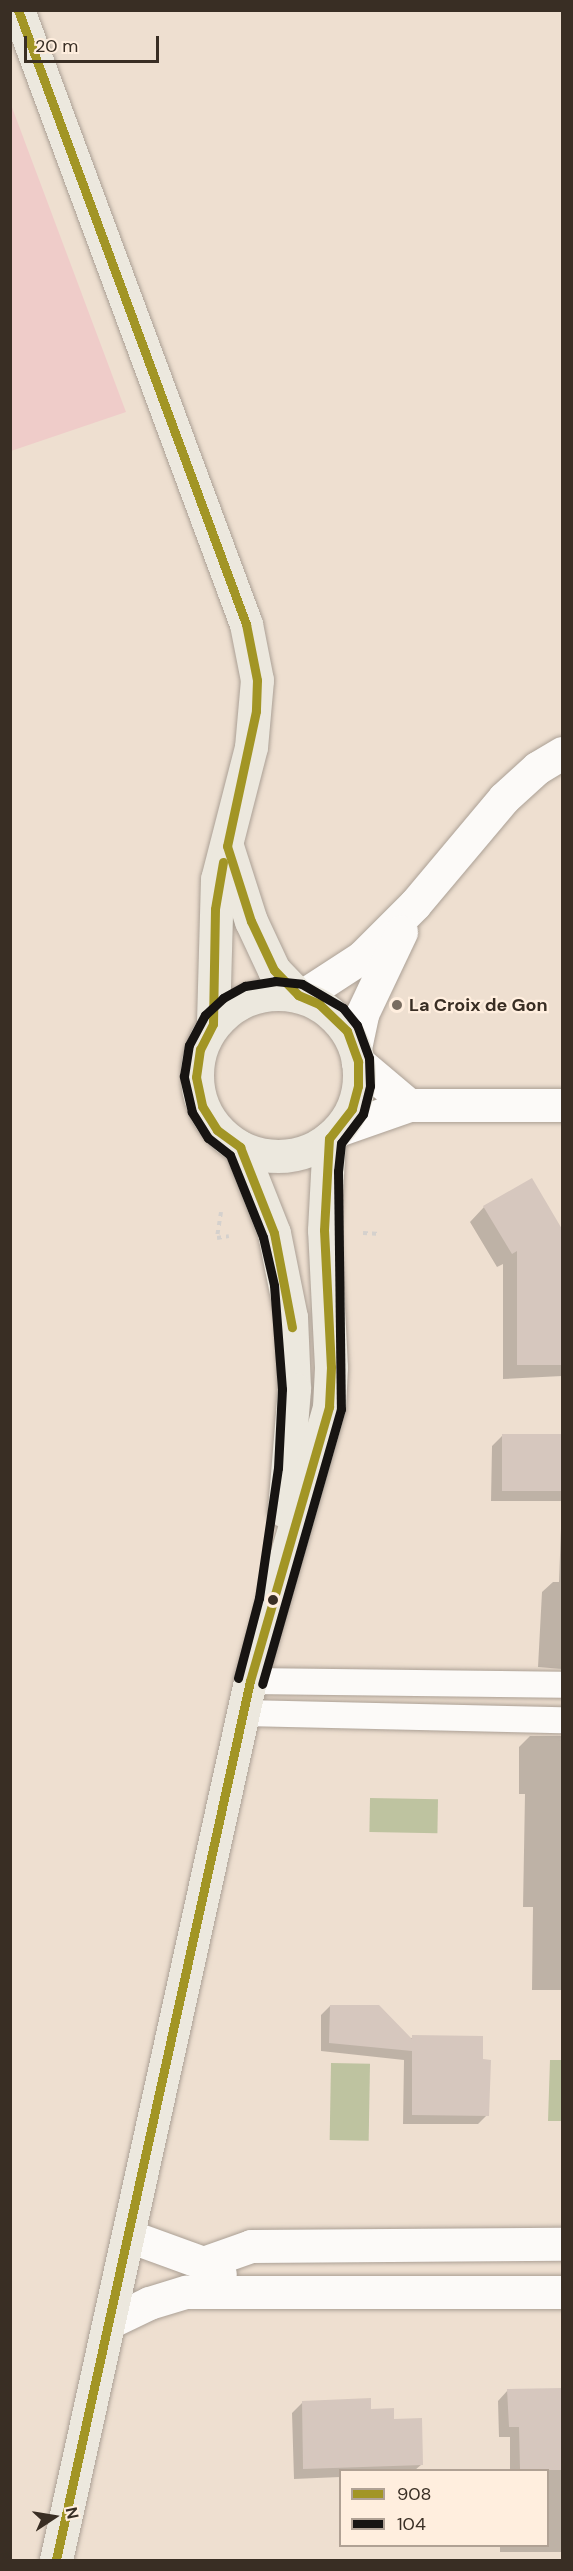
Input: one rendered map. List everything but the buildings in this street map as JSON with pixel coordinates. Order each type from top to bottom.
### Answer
[{"type":"main road","points":[[18,10],[246,624],[257,680],[256,711],[227,846],[217,879],[214,909],[213,1024],[200,1049],[196,1077],[200,1096],[217,1130],[240,1147],[262,1155],[286,1156],[309,1150],[334,1134],[352,1109],[358,1086],[356,1055],[334,1016],[299,996],[274,970],[251,921],[227,846]]},
{"type":"main road","points":[[213,1024],[251,997],[274,993],[299,996]]},
{"type":"main road","points":[[56,2560],[111,2320],[250,1681],[271,1600],[318,1453],[329,1407],[331,1366],[324,1230],[334,1134]]},
{"type":"main road","points":[[240,1147],[274,1233],[291,1317],[294,1389],[290,1469],[271,1600]]},
{"type":"street","points":[[299,996],[362,957],[415,904],[504,798],[537,768],[562,753]]},
{"type":"street","points":[[409,1105],[356,1055],[370,996],[415,904]]},
{"type":"street","points":[[334,1134],[409,1105],[562,1105]]},
{"type":"street","points":[[129,2236],[203,2263],[253,2293]]},
{"type":"street","points":[[203,2263],[251,2246],[562,2244]]},
{"type":"street","points":[[111,2320],[149,2303],[186,2292],[562,2292]]},
{"type":"lane","points":[[250,1681],[562,1685]]},
{"type":"lane","points":[[244,1713],[562,1720]]},
{"type":"path","points":[[217,1238],[229,1236]]},
{"type":"shaded area","points":[[10,102],[126,412],[11,451],[10,451]]},
{"type":"shaded area","points":[[370,1798],[438,1799],[437,1833],[369,1832]]},
{"type":"shaded area","points":[[550,2060],[562,2060],[562,2121],[548,2121]]},
{"type":"shaded area","points":[[331,2063],[370,2064],[369,2141],[330,2140]]},
{"type":"transit line","name":"908","points":[[18,10],[246,624],[257,680],[256,711],[227,846],[251,921],[274,970],[298,995],[319,1004],[347,1031],[358,1062],[358,1086],[352,1109],[329,1138],[324,1230],[331,1367],[329,1407],[250,1681],[56,2560]]},
{"type":"transit line","name":"908","points":[[223,862],[215,909],[213,1024],[200,1049],[196,1077],[202,1106],[217,1130],[240,1147],[274,1233],[292,1327]]},
{"type":"transit line","name":"104","points":[[238,1678],[259,1598],[278,1468],[282,1389],[274,1285],[263,1237],[230,1155],[208,1138],[192,1112],[184,1076],[189,1045],[205,1015],[223,998],[245,986],[275,981],[302,984],[343,1008],[357,1025],[369,1058],[370,1086],[363,1114],[341,1143],[338,1171],[341,1409],[262,1684]]},
{"type":"place","name":"La Croix de Gon","points":[[397,1005]]}]
